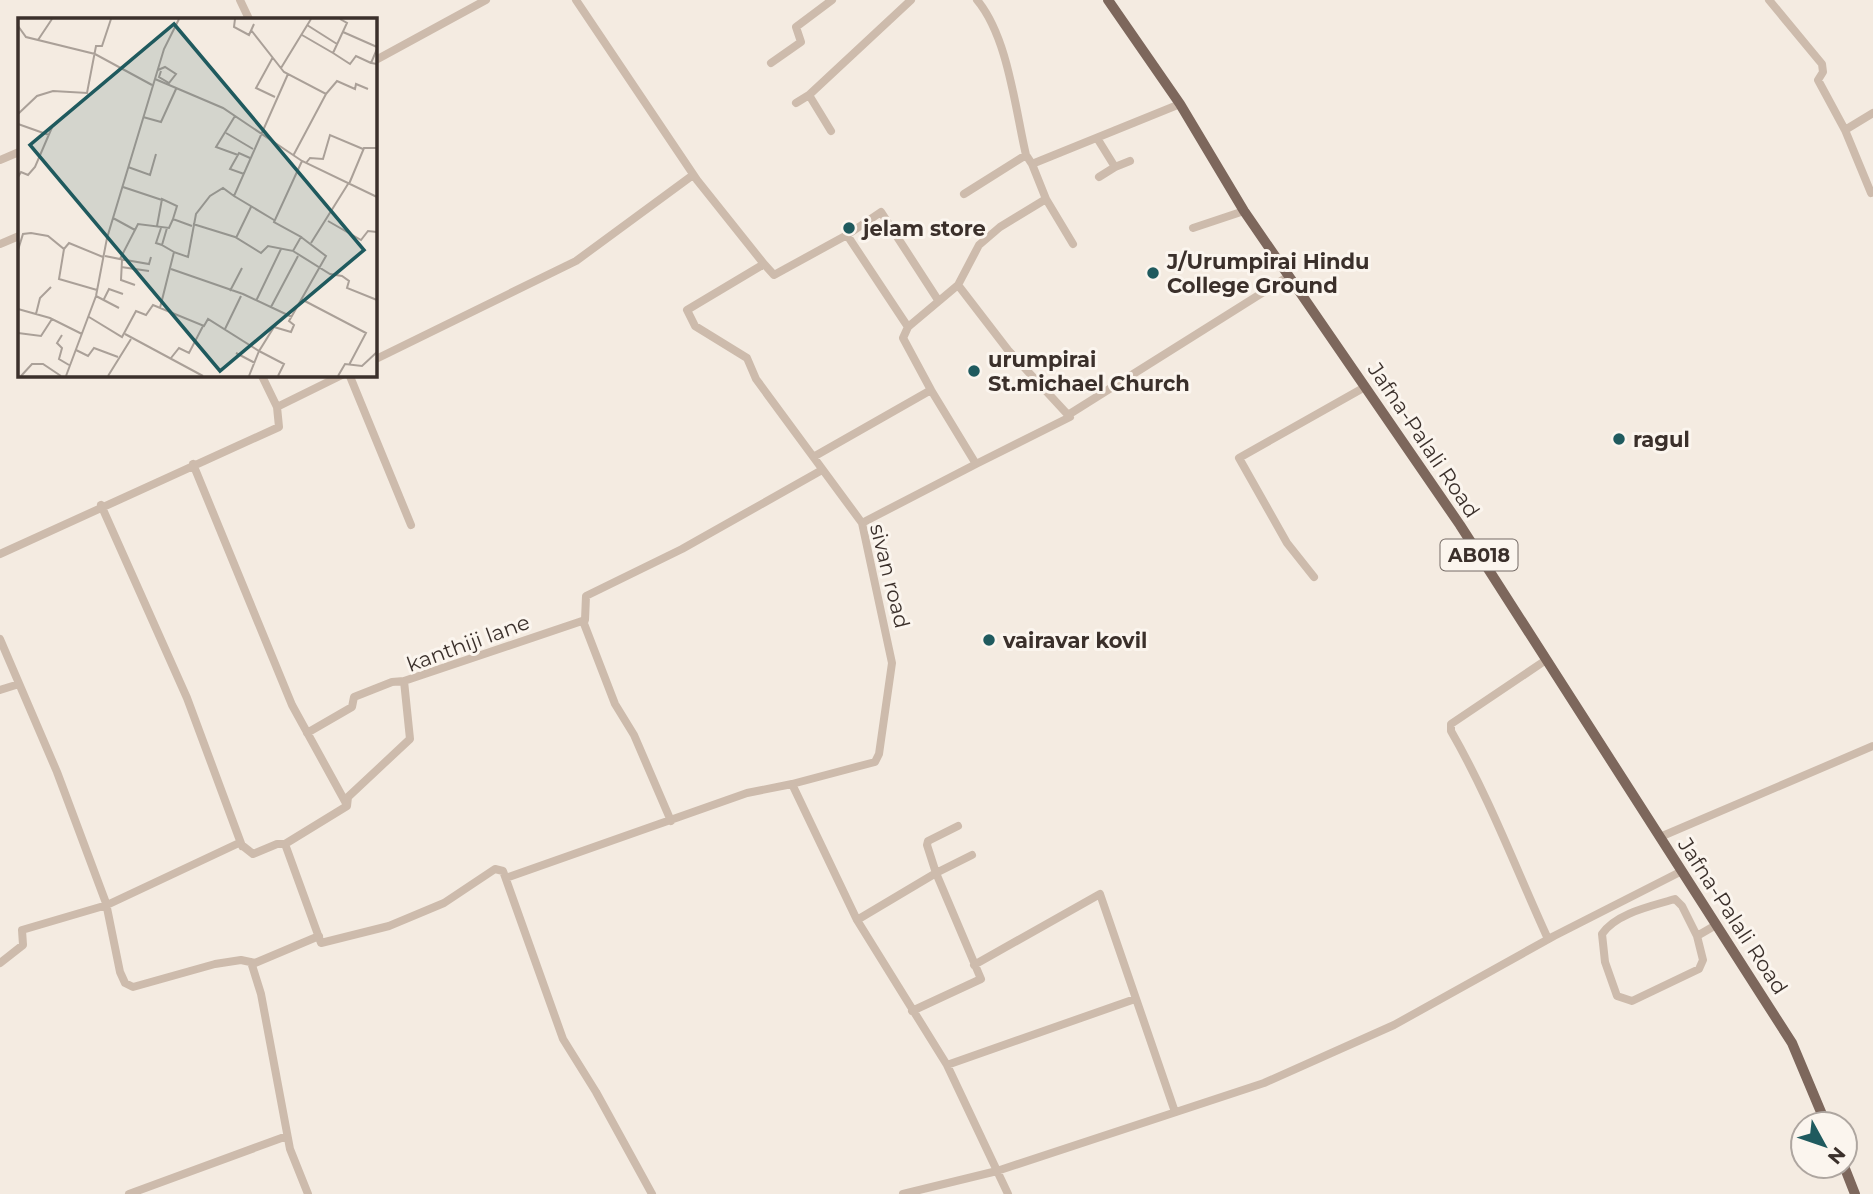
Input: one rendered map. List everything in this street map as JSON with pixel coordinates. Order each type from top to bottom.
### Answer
[{"type":"main road","name":"Jafna-Palali Road","points":[[1108,0],[1180,104],[1244,211],[1460,525],[1682,871],[1792,1043],[1820,1110]]},
{"type":"street","points":[[240,0],[248,18]]},
{"type":"street","points":[[376,60],[486,0]]},
{"type":"street","points":[[576,0],[693,175],[774,275],[847,235],[881,212],[939,300]]},
{"type":"street","points":[[771,63],[801,42],[796,27],[832,0]]},
{"type":"street","points":[[796,103],[809,95],[911,0]]},
{"type":"street","points":[[977,0],[993,24],[1001,47],[1026,155],[1046,199],[1073,244]]},
{"type":"street","points":[[1769,0],[1822,64],[1823,72],[1818,80],[1845,130],[1871,193]]},
{"type":"street","points":[[809,95],[831,131]]},
{"type":"street","points":[[1032,164],[1180,104]]},
{"type":"street","points":[[1845,130],[1873,113]]},
{"type":"street","points":[[1097,138],[1115,167]]},
{"type":"street","points":[[0,160],[18,152]]},
{"type":"street","points":[[964,194],[1026,155]]},
{"type":"street","points":[[1099,177],[1129,161]]},
{"type":"street","points":[[376,359],[576,261],[693,175]]},
{"type":"street","points":[[976,464],[903,338],[908,327],[958,285],[979,245],[1000,226],[1046,199]]},
{"type":"street","points":[[1193,228],[1244,211]]},
{"type":"street","points":[[847,235],[908,327]]},
{"type":"street","points":[[0,244],[18,236]]},
{"type":"street","name":"sivan road","points":[[506,878],[747,793],[875,762],[879,754],[892,663],[862,523],[757,379],[747,358],[695,326],[687,310],[764,264]]},
{"type":"street","points":[[862,523],[1070,417],[1068,415],[1289,276]]},
{"type":"street","points":[[958,285],[1008,350],[1068,415]]},
{"type":"street","points":[[0,554],[101,505],[279,427],[276,407],[262,376]]},
{"type":"street","points":[[276,407],[342,376]]},
{"type":"street","points":[[347,376],[411,525]]},
{"type":"street","points":[[1314,577],[1287,543],[1239,458],[1365,387]]},
{"type":"street","points":[[815,456],[931,390]]},
{"type":"street","points":[[193,464],[254,617],[307,733],[347,806]]},
{"type":"street","points":[[671,821],[634,735],[615,704],[583,621],[586,596],[682,549],[822,470]]},
{"type":"street","points":[[101,505],[182,685],[242,846]]},
{"type":"street","name":"kanthiji lane","points":[[242,846],[253,855],[277,844],[285,844],[347,806],[348,797],[410,739],[404,681],[583,621]]},
{"type":"street","points":[[0,639],[57,772],[107,905],[120,972],[125,984],[133,988],[215,964],[241,960],[251,962],[319,936]]},
{"type":"street","points":[[1546,660],[1451,724],[1451,731],[1492,810],[1548,939]]},
{"type":"street","points":[[307,733],[352,707],[354,697],[392,682],[404,681]]},
{"type":"street","points":[[0,690],[19,684]]},
{"type":"street","points":[[1660,837],[1873,746]]},
{"type":"street","points":[[792,784],[857,919],[947,1065],[1008,1194]]},
{"type":"street","points":[[912,1011],[981,979],[936,873],[928,841],[958,826]]},
{"type":"street","points":[[0,963],[23,945],[22,930],[107,905],[239,843],[242,846]]},
{"type":"street","points":[[285,844],[321,943],[389,926],[444,903],[495,869],[503,871],[563,1039],[596,1092],[652,1194]]},
{"type":"street","points":[[857,919],[972,855]]},
{"type":"street","points":[[903,1194],[997,1171],[1264,1083],[1390,1027],[1548,939],[1682,871]]},
{"type":"street","points":[[974,965],[1100,894],[1175,1112]]},
{"type":"street","points":[[1675,899],[1682,906],[1697,936],[1703,960],[1699,969],[1632,1001],[1617,996],[1605,962],[1602,934],[1607,926],[1646,908],[1675,899]]},
{"type":"street","points":[[1697,936],[1716,925]]},
{"type":"street","points":[[251,962],[261,994],[287,1136],[308,1194]]},
{"type":"street","points":[[947,1065],[1135,999]]},
{"type":"street","points":[[129,1194],[287,1136]]},
{"type":"place","name":"jelam store","points":[[849,228]]},
{"type":"place","name":"J/Urumpirai Hindu College Ground","points":[[1153,273]]},
{"type":"place","name":"urumpirai St.michael Church","points":[[974,371]]},
{"type":"place","name":"ragul","points":[[1619,439]]},
{"type":"place","name":"vairavar kovil","points":[[989,640]]}]
